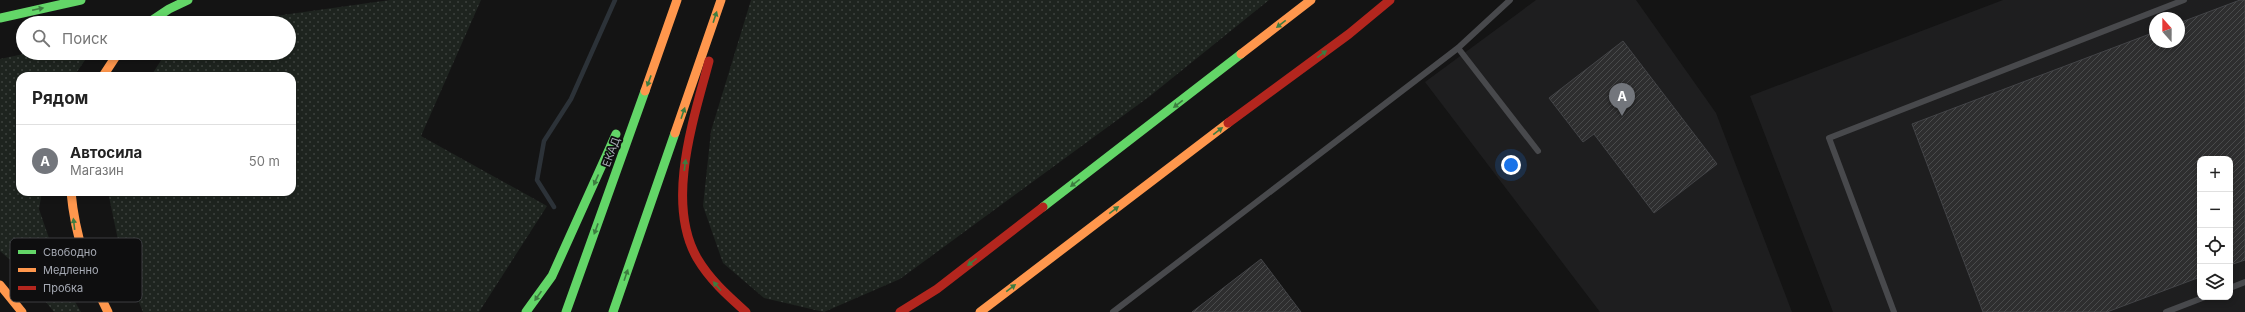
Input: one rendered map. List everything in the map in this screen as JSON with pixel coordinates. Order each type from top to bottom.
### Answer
[{"type":"main road","points":[[0,18],[81,0]]},
{"type":"main road","points":[[158,16],[188,0]]},
{"type":"main road","name":"ЕКАД","points":[[566,312],[677,0]]},
{"type":"main road","points":[[613,312],[721,0]]},
{"type":"main road","points":[[900,312],[937,289],[1311,0]]},
{"type":"main road","points":[[980,312],[1278,85],[1349,34],[1390,0]]},
{"type":"main road","points":[[635,90],[671,17]]},
{"type":"main road","points":[[710,34],[711,53],[687,150],[684,174],[685,226],[691,247],[701,265],[726,296],[746,312]]},
{"type":"main road","points":[[106,72],[113,60]]},
{"type":"main road","points":[[526,312],[552,276],[619,126]]},
{"type":"main road","points":[[72,196],[77,238]]},
{"type":"main road","points":[[0,285],[10,297]]},
{"type":"main road","points":[[14,302],[22,312]]},
{"type":"main road","points":[[103,302],[108,312]]},
{"type":"lane","points":[[1113,312],[1458,48],[1510,0]]},
{"type":"lane","points":[[1894,312],[1829,138],[2184,0]]},
{"type":"lane","points":[[1458,48],[1538,151]]},
{"type":"lane","points":[[2233,287],[2245,282]]},
{"type":"lane","points":[[2166,312],[2197,300]]},
{"type":"shaded area","points":[[390,0],[481,0],[421,136],[547,206],[479,312],[143,312],[139,302],[142,302],[142,238],[118,238],[109,196],[296,196],[296,72],[154,72],[161,60],[296,60],[296,16],[276,16]]},
{"type":"shaded area","points":[[751,0],[1269,0],[1150,96],[900,279],[824,312],[764,298],[723,263],[703,206],[711,131]]},
{"type":"shaded area","points":[[1536,0],[1636,0],[1716,113],[1792,312],[1600,312],[1425,82]]},
{"type":"shaded area","points":[[2003,0],[2245,0],[2245,312],[1833,312],[1750,96]]},
{"type":"shaded area","points":[[16,56],[16,60],[85,60],[77,72],[16,72],[16,196],[41,196],[39,209],[49,238],[10,238],[10,260],[0,251],[0,59]]},
{"type":"shaded area","points":[[46,302],[75,302],[81,312],[54,312]]},
{"type":"building","points":[[2240,0],[2245,0],[2245,260],[2233,264],[2233,156],[2197,156],[2197,278],[2107,312],[1983,312],[1912,124],[2149,34],[2149,48],[2185,48],[2185,21]]},
{"type":"building","points":[[1623,41],[1717,164],[1654,213],[1594,134],[1583,142],[1549,98]]},
{"type":"building","points":[[1261,259],[1301,312],[1192,312]]},
{"type":"waterway","points":[[554,207],[537,180],[544,141],[571,99],[615,0]]},
{"type":"traffic: fast","points":[[0,18],[81,0]]},
{"type":"traffic: fast","points":[[158,16],[188,0]]},
{"type":"traffic: fast","points":[[1043,207],[1241,54]]},
{"type":"traffic: fast","points":[[566,312],[645,91]]},
{"type":"traffic: fast","points":[[613,312],[675,133]]},
{"type":"traffic: fast","points":[[526,312],[552,276],[616,134]]},
{"type":"traffic: slow","points":[[645,91],[677,0]]},
{"type":"traffic: slow","points":[[675,133],[721,0]]},
{"type":"traffic: slow","points":[[1241,54],[1311,0]]},
{"type":"traffic: slow","points":[[106,72],[113,60]]},
{"type":"traffic: slow","points":[[980,312],[1228,123]]},
{"type":"traffic: slow","points":[[72,196],[79,238]]},
{"type":"traffic: slow","points":[[0,285],[10,297]]},
{"type":"traffic: slow","points":[[14,302],[22,312]]},
{"type":"traffic: slow","points":[[103,302],[108,312]]},
{"type":"traffic: jam","points":[[1228,123],[1349,34],[1390,0]]},
{"type":"traffic: jam","points":[[709,61],[696,108],[685,160],[683,212],[688,236],[702,266],[713,280],[746,312]]},
{"type":"traffic: jam","points":[[900,312],[937,289],[1043,207]]},
{"type":"place","name":"Автосила","points":[[1622,116]]}]
